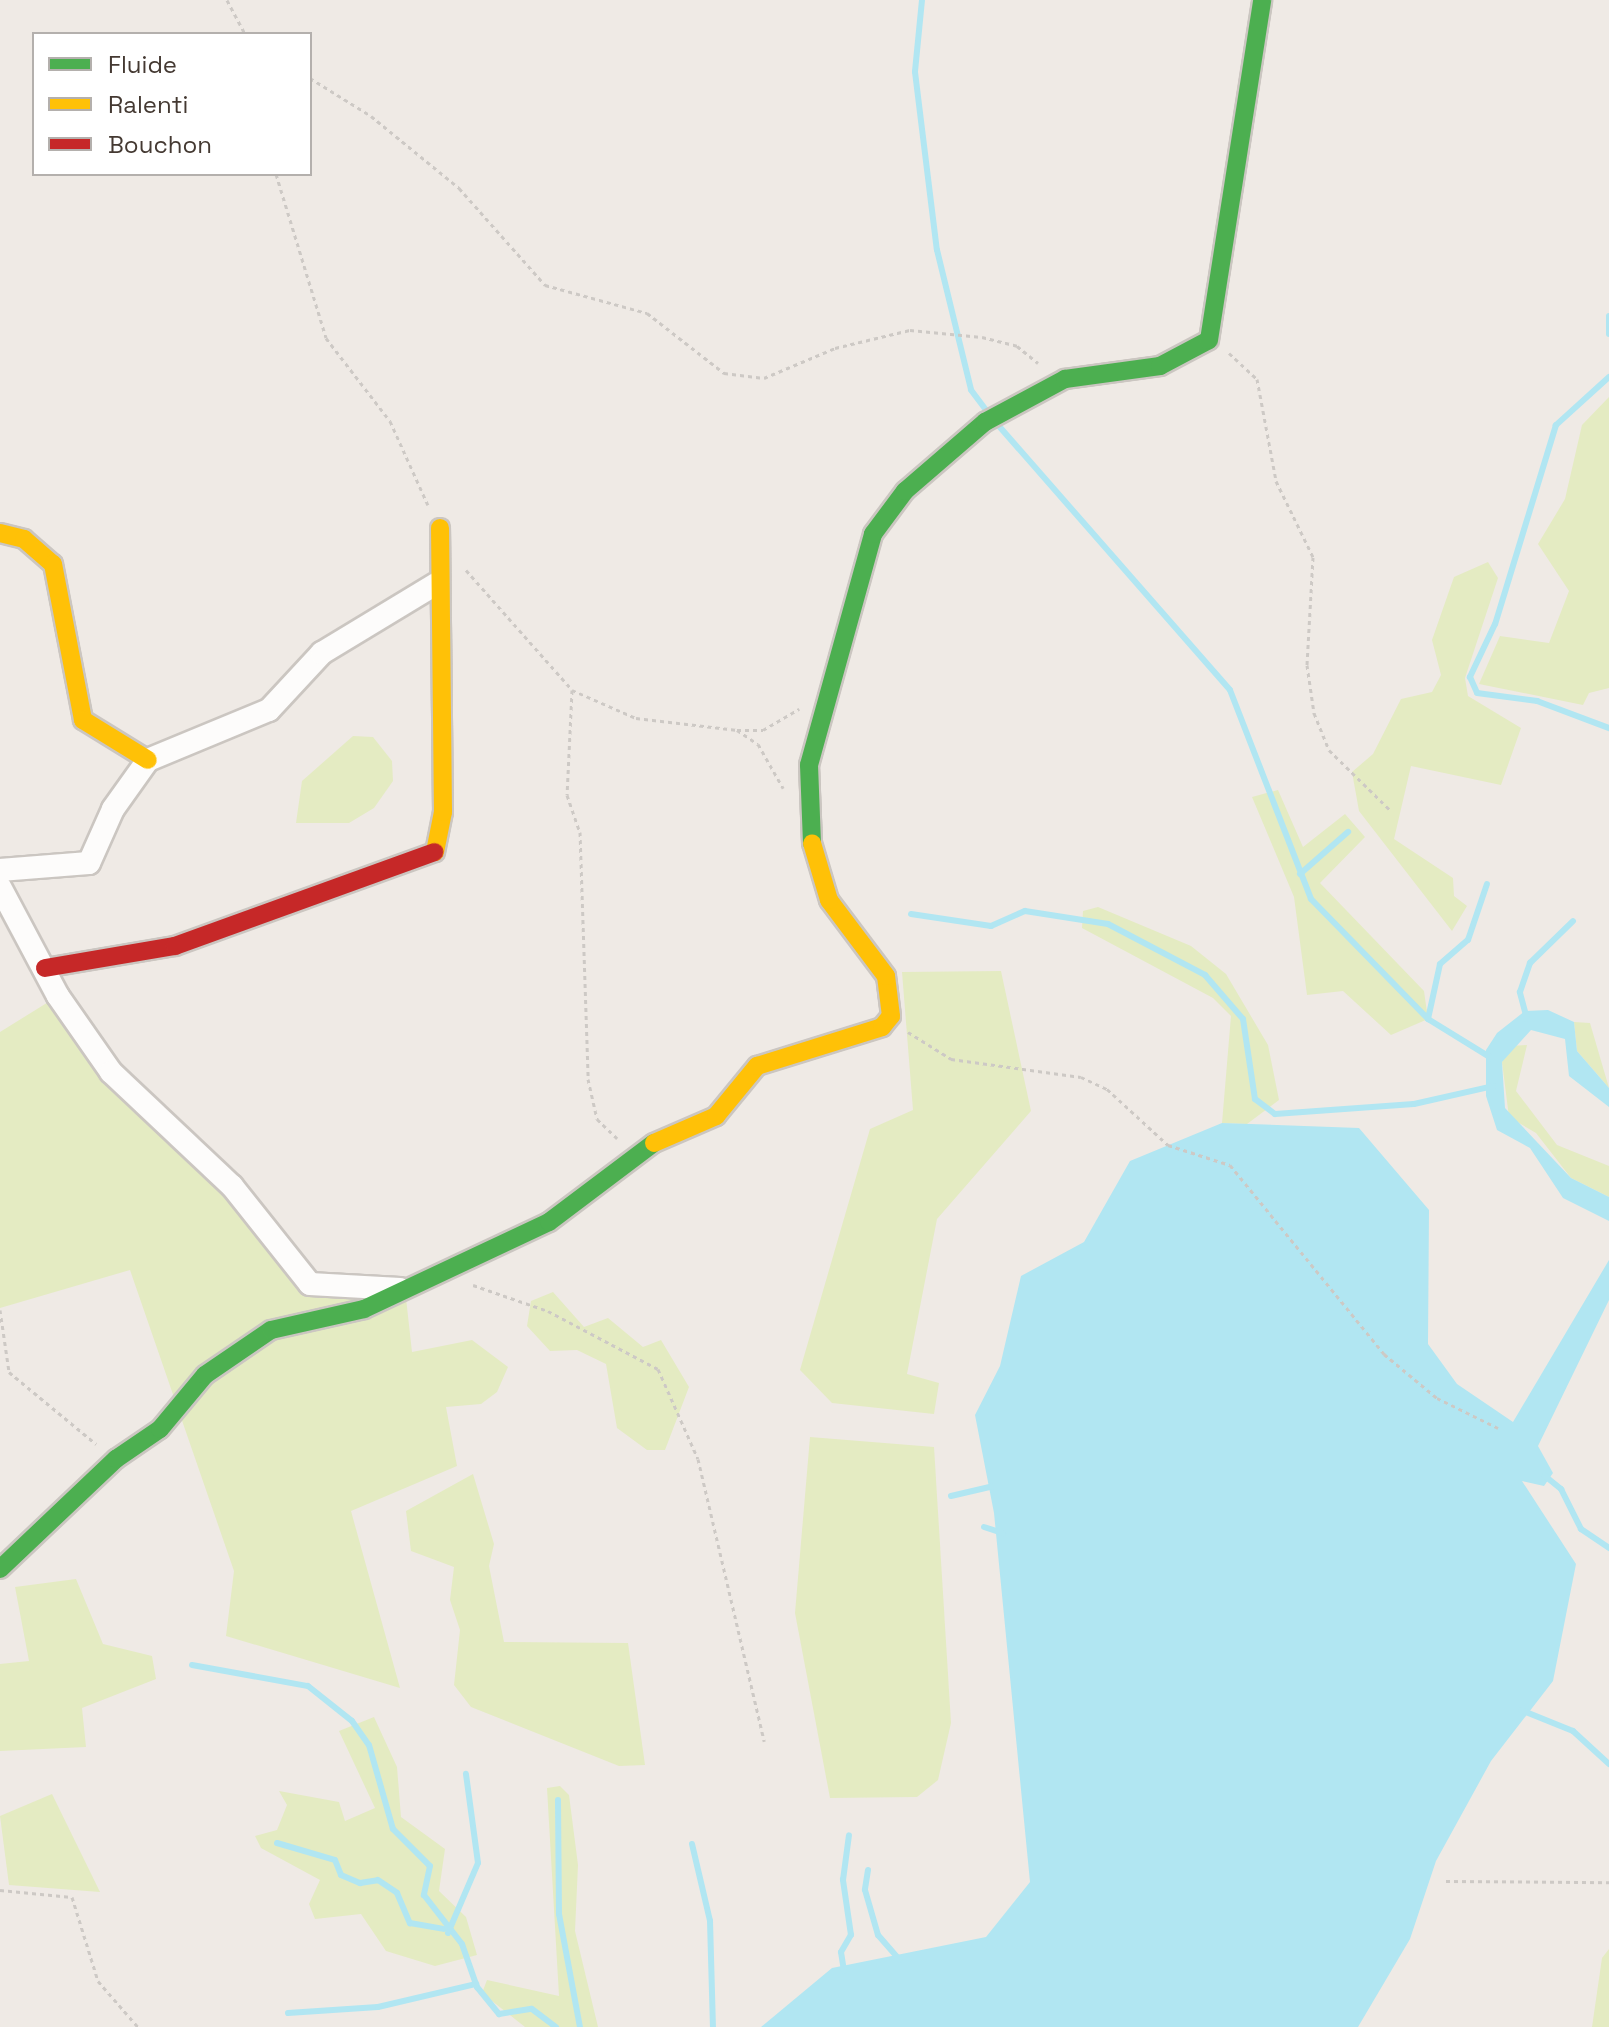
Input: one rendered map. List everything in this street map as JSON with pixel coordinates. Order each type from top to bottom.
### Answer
[{"type":"street","points":[[0,1569],[116,1459],[160,1429],[205,1375],[271,1330],[364,1309],[549,1222],[644,1148],[716,1116],[757,1066],[862,1035],[891,1016],[886,976],[839,920],[812,850],[809,765],[829,688],[885,513],[985,422],[1065,379],[1160,366],[1209,340],[1262,0]]},
{"type":"street","points":[[45,968],[175,946],[434,858],[443,812],[436,584],[440,528]]},
{"type":"street","points":[[0,533],[24,539],[53,564],[83,720],[148,760]]},
{"type":"street","points":[[0,870],[89,863],[131,779],[148,760],[269,710],[322,653],[436,584]]},
{"type":"street","points":[[0,887],[45,968],[111,1072],[232,1186],[310,1284],[405,1289]]},
{"type":"path","points":[[227,0],[244,32]]},
{"type":"path","points":[[312,79],[371,116],[459,188],[545,285],[647,313],[724,373],[764,378],[835,348],[910,330],[944,331],[1017,346],[1065,379]]},
{"type":"path","points":[[277,176],[326,338],[390,421],[440,528]]},
{"type":"path","points":[[1209,340],[1251,366],[1257,379],[1276,481],[1313,557],[1307,665],[1323,738],[1391,811]]},
{"type":"path","points":[[459,563],[572,690],[636,718],[737,730],[763,730],[829,688]]},
{"type":"path","points":[[572,690],[567,795],[580,832],[588,1079],[609,1134],[644,1148]]},
{"type":"path","points":[[737,730],[758,744],[788,795]]},
{"type":"path","points":[[891,1016],[951,1059],[1081,1077],[1107,1089],[1168,1145],[1230,1165],[1384,1354],[1437,1398],[1498,1428]]},
{"type":"path","points":[[440,1271],[493,1297],[548,1311],[658,1369],[698,1459],[764,1741]]},
{"type":"path","points":[[0,1310],[9,1372],[25,1392],[116,1459]]},
{"type":"path","points":[[1446,1881],[1609,1882]]},
{"type":"path","points":[[0,1890],[72,1897],[98,1981],[138,2027]]},
{"type":"green space","points":[[1609,397],[1609,688],[1589,693],[1583,705],[1479,684],[1500,636],[1549,643],[1569,591],[1538,544],[1565,499],[1582,425]]},
{"type":"green space","points":[[1488,562],[1498,578],[1465,678],[1468,696],[1521,728],[1501,785],[1411,766],[1394,839],[1453,878],[1454,896],[1467,906],[1452,931],[1359,811],[1352,772],[1373,754],[1401,699],[1432,692],[1441,675],[1432,640],[1454,577]]},
{"type":"green space","points":[[353,736],[373,737],[392,761],[393,781],[374,808],[349,823],[296,823],[302,781]]},
{"type":"green space","points":[[1278,790],[1303,847],[1345,814],[1365,837],[1320,883],[1424,991],[1428,1019],[1391,1035],[1343,991],[1307,995],[1294,897],[1252,797]]},
{"type":"green space","points":[[1098,907],[1191,946],[1226,974],[1268,1045],[1279,1100],[1247,1124],[1222,1123],[1231,1016],[1213,998],[1082,928],[1083,911]]},
{"type":"green space","points":[[1001,971],[1031,1111],[937,1219],[907,1374],[939,1383],[934,1414],[832,1403],[800,1370],[870,1129],[913,1110],[902,972]]},
{"type":"green space","points":[[58,996],[310,1284],[405,1289],[412,1352],[472,1340],[508,1367],[497,1392],[481,1404],[446,1407],[457,1466],[351,1511],[400,1688],[226,1636],[234,1571],[130,1270],[0,1308],[0,1032]]},
{"type":"green space","points":[[1574,1022],[1590,1023],[1609,1088],[1577,1051]]},
{"type":"green space","points":[[1527,1045],[1516,1091],[1557,1145],[1609,1166],[1609,1197],[1571,1178],[1536,1133],[1509,1117],[1502,1062],[1511,1046]]},
{"type":"green space","points":[[553,1292],[584,1327],[608,1318],[643,1347],[661,1340],[689,1387],[665,1450],[647,1450],[617,1428],[606,1364],[577,1350],[550,1351],[527,1326],[531,1301]]},
{"type":"green space","points":[[810,1437],[934,1447],[951,1723],[938,1780],[917,1797],[830,1798],[795,1613]]},
{"type":"green space","points":[[473,1474],[494,1544],[489,1566],[504,1642],[628,1643],[645,1765],[619,1766],[471,1707],[454,1685],[460,1630],[450,1600],[454,1567],[411,1551],[406,1511]]},
{"type":"green space","points":[[76,1579],[103,1644],[152,1656],[156,1679],[82,1708],[86,1747],[0,1751],[0,1664],[29,1661],[15,1587]]},
{"type":"green space","points":[[374,1717],[397,1767],[401,1817],[445,1849],[439,1891],[466,1917],[477,1955],[435,1966],[386,1951],[361,1914],[315,1919],[309,1904],[320,1880],[261,1848],[255,1836],[277,1830],[287,1805],[279,1791],[339,1802],[345,1821],[375,1808],[339,1731]]},
{"type":"green space","points":[[560,1786],[569,1795],[578,1865],[575,1931],[598,2027],[525,2027],[482,1993],[487,1980],[559,1996],[547,1788]]},
{"type":"green space","points":[[52,1794],[100,1892],[9,1885],[0,1816]]},
{"type":"green space","points":[[1609,1949],[1609,2027],[1592,2027],[1602,1958]]},
{"type":"water","points":[[1548,1010],[1574,1022],[1577,1051],[1609,1088],[1609,1107],[1569,1076],[1565,1039],[1531,1030],[1502,1062],[1505,1108],[1571,1178],[1609,1197],[1609,1221],[1563,1198],[1530,1148],[1497,1130],[1486,1096],[1486,1050],[1497,1033],[1525,1011]]},
{"type":"water","points":[[1222,1123],[1359,1128],[1429,1210],[1428,1344],[1457,1384],[1513,1422],[1609,1260],[1609,1300],[1538,1446],[1553,1473],[1544,1486],[1522,1481],[1576,1564],[1553,1681],[1491,1761],[1436,1861],[1410,1939],[1358,2027],[761,2027],[832,1968],[986,1937],[1030,1882],[994,1513],[975,1415],[1000,1366],[1021,1276],[1084,1242],[1130,1161]]},
{"type":"waterway","points":[[922,0],[915,72],[937,250],[971,390],[986,410]]},
{"type":"waterway","points":[[1609,316],[1609,334]]},
{"type":"waterway","points":[[1609,377],[1556,425],[1495,624],[1470,677],[1477,693],[1537,701],[1609,728]]},
{"type":"waterway","points":[[998,425],[1230,690],[1311,899],[1428,1019],[1493,1059]]},
{"type":"waterway","points":[[1300,874],[1348,832]]},
{"type":"waterway","points":[[1428,1019],[1440,964],[1468,940],[1487,884]]},
{"type":"waterway","points":[[911,914],[991,926],[1025,911],[1108,924],[1205,975],[1243,1019],[1255,1099],[1275,1114],[1414,1104],[1493,1086]]},
{"type":"waterway","points":[[1527,1019],[1520,992],[1530,963],[1573,921]]},
{"type":"waterway","points":[[1545,1476],[1561,1489],[1581,1529],[1609,1548]]},
{"type":"waterway","points":[[951,1496],[994,1486]]},
{"type":"waterway","points":[[984,1527],[1003,1533]]},
{"type":"waterway","points":[[192,1665],[308,1686],[352,1721],[369,1745],[393,1829],[430,1866],[424,1895],[462,1944],[477,1987],[499,2014],[532,2009],[556,2027]]},
{"type":"waterway","points":[[1521,1710],[1573,1731],[1609,1764]]},
{"type":"waterway","points":[[448,1933],[478,1863],[466,1774]]},
{"type":"waterway","points":[[558,1800],[559,1914],[580,2027]]},
{"type":"waterway","points":[[844,1971],[841,1952],[851,1935],[843,1880],[849,1835]]},
{"type":"waterway","points":[[277,1843],[335,1860],[341,1875],[360,1883],[378,1880],[397,1893],[410,1923],[443,1929]]},
{"type":"waterway","points":[[692,1844],[710,1921],[713,2027]]},
{"type":"waterway","points":[[868,1870],[865,1890],[878,1935],[900,1960]]},
{"type":"waterway","points":[[288,2013],[378,2007],[476,1984]]},
{"type":"traffic: fast","points":[[812,843],[809,765],[873,534],[905,491],[985,422],[1065,379],[1160,366],[1209,340],[1262,0]]},
{"type":"traffic: fast","points":[[0,1569],[116,1459],[160,1429],[205,1375],[271,1330],[364,1309],[549,1222],[654,1143]]},
{"type":"traffic: slow","points":[[435,852],[443,812],[440,528]]},
{"type":"traffic: slow","points":[[0,533],[24,539],[53,564],[83,720],[148,760]]},
{"type":"traffic: slow","points":[[654,1143],[716,1116],[757,1066],[882,1027],[891,1016],[886,976],[829,900],[812,843]]},
{"type":"traffic: jam","points":[[45,968],[175,946],[435,852]]}]
